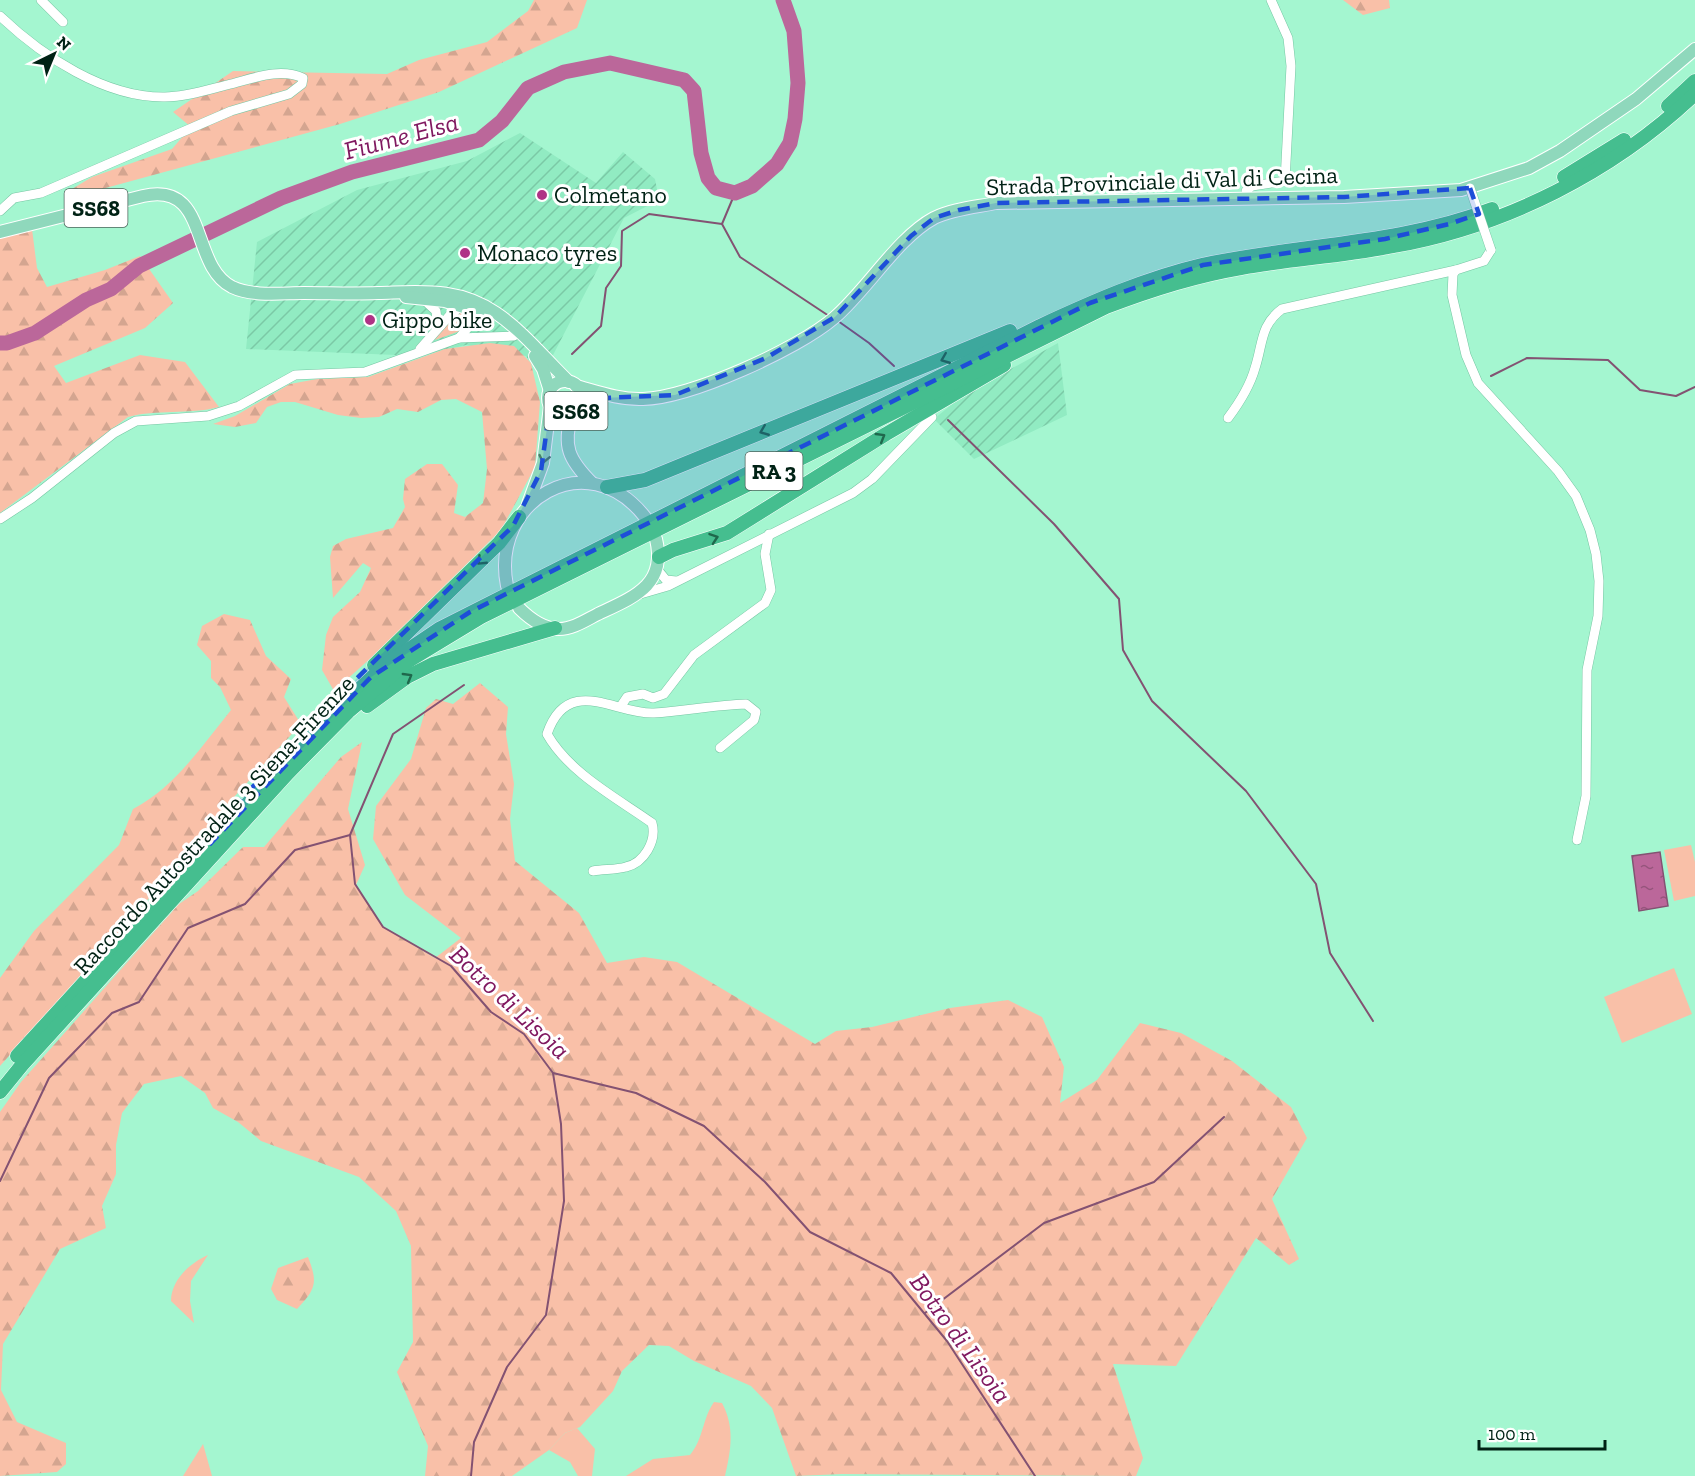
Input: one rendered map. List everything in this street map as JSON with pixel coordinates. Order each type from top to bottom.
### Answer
[{"type":"highway","name":"Raccordo Autostradale 3 Siena-Firenze","points":[[0,1077],[312,733],[358,689],[399,656],[460,618],[1057,318],[1165,275],[1236,259],[1404,235],[1449,224],[1523,197],[1575,172],[1620,142],[1675,100],[1695,81]]},
{"type":"highway","name":"Raccordo Autostradale 3 Siena-Firenze","points":[[0,1092],[281,780],[354,706],[410,660],[468,624],[1098,310],[1151,290],[1194,278],[1371,250],[1437,237],[1532,203],[1600,168],[1695,94]]},
{"type":"highway","points":[[607,487],[645,480],[969,349],[1136,277],[1199,258],[1236,259]]},
{"type":"highway","points":[[658,563],[673,550],[727,533],[992,372],[1103,316],[1171,290],[1297,267],[1316,258]]},
{"type":"highway","points":[[208,846],[217,826],[291,745],[499,543],[522,513]]},
{"type":"highway","points":[[183,889],[206,875],[343,727],[393,686],[449,658],[555,628]]},
{"type":"main road","name":"Strada Provinciale di Val di Cecina","points":[[573,384],[614,397],[644,399],[682,393],[811,335],[835,317],[911,236],[934,218],[996,202],[1429,193],[1470,188],[1529,168],[1586,135],[1636,99],[1695,49]]},
{"type":"main road","name":"SS68","points":[[0,232],[154,193],[171,195],[188,209],[215,269],[228,285],[249,292],[427,295],[452,293],[481,303],[516,333],[573,384],[582,400],[575,412],[562,415],[550,406],[550,391],[539,362],[516,333],[468,306],[427,295]]},
{"type":"main road","name":"SS68","points":[[550,391],[558,383],[573,384]]},
{"type":"main road","name":"Strada Provinciale di Val di Cecina","points":[[575,412],[593,401],[614,397]]},
{"type":"main road","points":[[507,586],[506,549],[542,471],[550,406]]},
{"type":"main road","points":[[575,412],[566,434],[568,449],[579,469],[592,483]]},
{"type":"main road","points":[[522,513],[553,488],[571,483],[592,483],[607,487],[627,499],[645,517]]},
{"type":"main road","points":[[519,608],[532,620],[555,628],[575,625],[633,597],[648,585],[658,563],[656,539]]},
{"type":"street","points":[[41,0],[63,22]]},
{"type":"street","points":[[1247,198],[1246,191],[1252,186],[1285,181],[1291,66],[1288,39],[1271,0]]},
{"type":"street","points":[[0,16],[46,52],[81,73],[115,88],[140,94],[175,96],[273,74],[291,73],[303,78],[302,84],[289,94],[231,111],[41,193],[10,201],[0,211]]},
{"type":"street","points":[[1228,418],[1243,397],[1252,377],[1265,326],[1282,309],[1456,270],[1484,261],[1491,250],[1470,188]]},
{"type":"street","points":[[1456,270],[1453,274],[1452,295],[1466,356],[1478,383],[1558,471],[1576,496],[1590,530],[1596,554],[1598,604],[1587,670],[1586,796],[1577,840]]},
{"type":"street","points":[[427,295],[436,311],[438,328]]},
{"type":"street","points":[[418,350],[438,328],[468,306],[472,323],[459,338]]},
{"type":"street","points":[[0,519],[131,423],[148,419],[212,415],[239,406],[292,376],[365,372],[418,350],[459,338],[516,333]]},
{"type":"street","points":[[633,597],[657,590],[676,581],[865,485],[932,417]]},
{"type":"street","points":[[621,706],[627,697],[643,694],[653,698],[664,694],[694,655],[765,603],[771,590],[765,554],[769,534]]},
{"type":"street","points":[[658,563],[666,580],[676,581]]},
{"type":"street","points":[[593,871],[628,867],[651,847],[656,834],[652,824],[576,768],[555,748],[547,734],[552,721],[566,706],[588,700],[651,713],[746,704],[756,712],[754,720],[720,748]]},
{"type":"highlighted area","points":[[1470,188],[1479,214],[1449,224],[1385,239],[1203,265],[1090,303],[470,612],[371,677],[208,846],[217,826],[312,722],[513,526],[541,471],[550,406],[567,415],[602,398],[675,395],[766,358],[835,317],[911,236],[934,218],[959,210],[996,203],[1344,197]]},
{"type":"shaded area","points":[[520,133],[596,183],[623,152],[655,179],[659,200],[624,218],[552,357],[531,363],[526,356],[466,345],[421,356],[246,349],[257,242],[357,190],[467,161]]},
{"type":"shaded area","points":[[1058,343],[1067,415],[974,459],[934,419],[962,396]]},
{"type":"green space","points":[[534,0],[587,0],[577,28],[439,92],[340,124],[91,192],[72,189],[92,177],[172,149],[191,127],[173,112],[233,71],[387,74],[419,60],[487,42],[528,11]]},
{"type":"green space","points":[[1343,0],[1389,0],[1390,8],[1363,15]]},
{"type":"green space","points":[[32,229],[37,268],[47,287],[105,270],[140,256],[173,303],[145,328],[54,366],[66,383],[140,355],[185,362],[219,407],[128,417],[0,513],[0,237]]},
{"type":"green space","points":[[460,311],[468,311],[469,321],[460,331],[435,340],[445,324]]},
{"type":"green space","points":[[490,343],[514,346],[531,363],[540,402],[535,467],[501,530],[373,656],[334,691],[322,670],[326,635],[333,617],[360,592],[371,568],[363,563],[333,598],[330,557],[333,546],[346,539],[393,528],[405,507],[403,499],[405,479],[427,464],[442,464],[458,485],[454,513],[465,517],[483,503],[487,469],[482,412],[456,399],[441,400],[418,412],[397,409],[379,417],[361,418],[338,415],[295,402],[281,402],[267,407],[256,423],[235,427],[213,424],[235,416],[290,384],[317,379],[368,377],[445,349]]},
{"type":"green space","points":[[224,614],[250,620],[266,656],[291,679],[284,697],[301,724],[213,820],[199,842],[0,1066],[0,978],[34,931],[119,845],[133,809],[162,790],[174,778],[231,710],[220,687],[211,678],[211,661],[197,645],[202,626]]},
{"type":"green space","points":[[480,683],[508,707],[506,734],[514,784],[510,819],[515,861],[579,913],[607,963],[644,957],[677,962],[815,1044],[836,1031],[872,1027],[950,1008],[1008,1000],[1042,1017],[1064,1067],[1060,1103],[1097,1080],[1140,1023],[1181,1033],[1232,1061],[1291,1107],[1307,1138],[1272,1199],[1299,1259],[1289,1265],[1256,1238],[1176,1366],[1113,1364],[1143,1458],[1136,1476],[842,1474],[796,1476],[772,1408],[751,1386],[694,1361],[669,1346],[649,1345],[622,1371],[613,1391],[580,1427],[565,1433],[549,1450],[512,1476],[425,1476],[428,1446],[397,1372],[413,1342],[411,1246],[396,1211],[359,1177],[261,1141],[238,1122],[213,1108],[205,1093],[181,1076],[144,1084],[122,1113],[116,1145],[116,1174],[102,1206],[106,1228],[60,1249],[3,1344],[1,1390],[17,1422],[66,1443],[66,1464],[57,1472],[0,1476],[0,1112],[21,1082],[179,904],[198,891],[243,847],[264,847],[341,757],[362,742],[348,809],[365,865],[356,885],[383,927],[435,958],[461,938],[405,895],[373,839],[376,806],[411,759],[426,708],[436,699],[453,704]]},
{"type":"green space","points":[[1691,845],[1695,862],[1695,896],[1674,901],[1664,850]]},
{"type":"green space","points":[[1674,968],[1692,1014],[1622,1043],[1604,997]]},
{"type":"green space","points":[[208,1255],[191,1281],[190,1301],[194,1323],[171,1301],[172,1293],[183,1273]]},
{"type":"green space","points":[[308,1257],[313,1273],[313,1285],[308,1296],[297,1309],[277,1300],[271,1289],[278,1268]]},
{"type":"green space","points":[[714,1402],[722,1403],[729,1421],[730,1448],[725,1476],[626,1476],[653,1459],[690,1455],[695,1449]]},
{"type":"green space","points":[[577,1428],[595,1449],[592,1476],[578,1476],[570,1462],[549,1450],[565,1433]]},
{"type":"green space","points":[[203,1444],[212,1476],[183,1476]]},
{"type":"water","points":[[1660,852],[1668,906],[1639,911],[1632,856]]},
{"type":"waterway","name":"Fiume Elsa","points":[[0,343],[7,343],[35,333],[86,300],[111,289],[139,266],[281,198],[352,172],[479,140],[502,121],[528,88],[564,72],[610,63],[684,80],[694,91],[701,153],[708,178],[716,188],[735,193],[752,186],[777,164],[790,143],[795,119],[798,83],[794,31],[783,0]]},
{"type":"waterway","points":[[572,354],[601,326],[606,288],[621,266],[622,231],[649,214],[722,224],[735,193]]},
{"type":"waterway","points":[[722,224],[740,257],[829,316]]},
{"type":"waterway","points":[[838,321],[869,343],[894,366]]},
{"type":"waterway","points":[[1491,376],[1527,358],[1608,360],[1640,390],[1676,396],[1695,387]]},
{"type":"waterway","points":[[948,420],[1054,524],[1119,599],[1123,650],[1152,701],[1246,791],[1316,884],[1330,953],[1373,1021]]},
{"type":"waterway","name":"Botro di Lisoia","points":[[464,685],[393,734],[350,835],[355,884],[383,927],[451,966],[491,1012],[524,1034],[553,1073],[636,1093],[704,1126],[765,1182],[810,1232],[891,1273],[947,1341],[1035,1476]]},
{"type":"waterway","points":[[0,1181],[49,1078],[112,1013],[139,1002],[188,928],[245,904],[295,850],[350,835]]},
{"type":"waterway","points":[[471,1476],[474,1442],[507,1367],[546,1315],[564,1201],[561,1124],[553,1073]]},
{"type":"waterway","points":[[925,1313],[1044,1223],[1154,1182],[1224,1117]]},
{"type":"place","name":"Colmetano","points":[[542,195]]},
{"type":"place","name":"Monaco tyres","points":[[465,253]]},
{"type":"place","name":"Gippo bike","points":[[370,320]]}]
